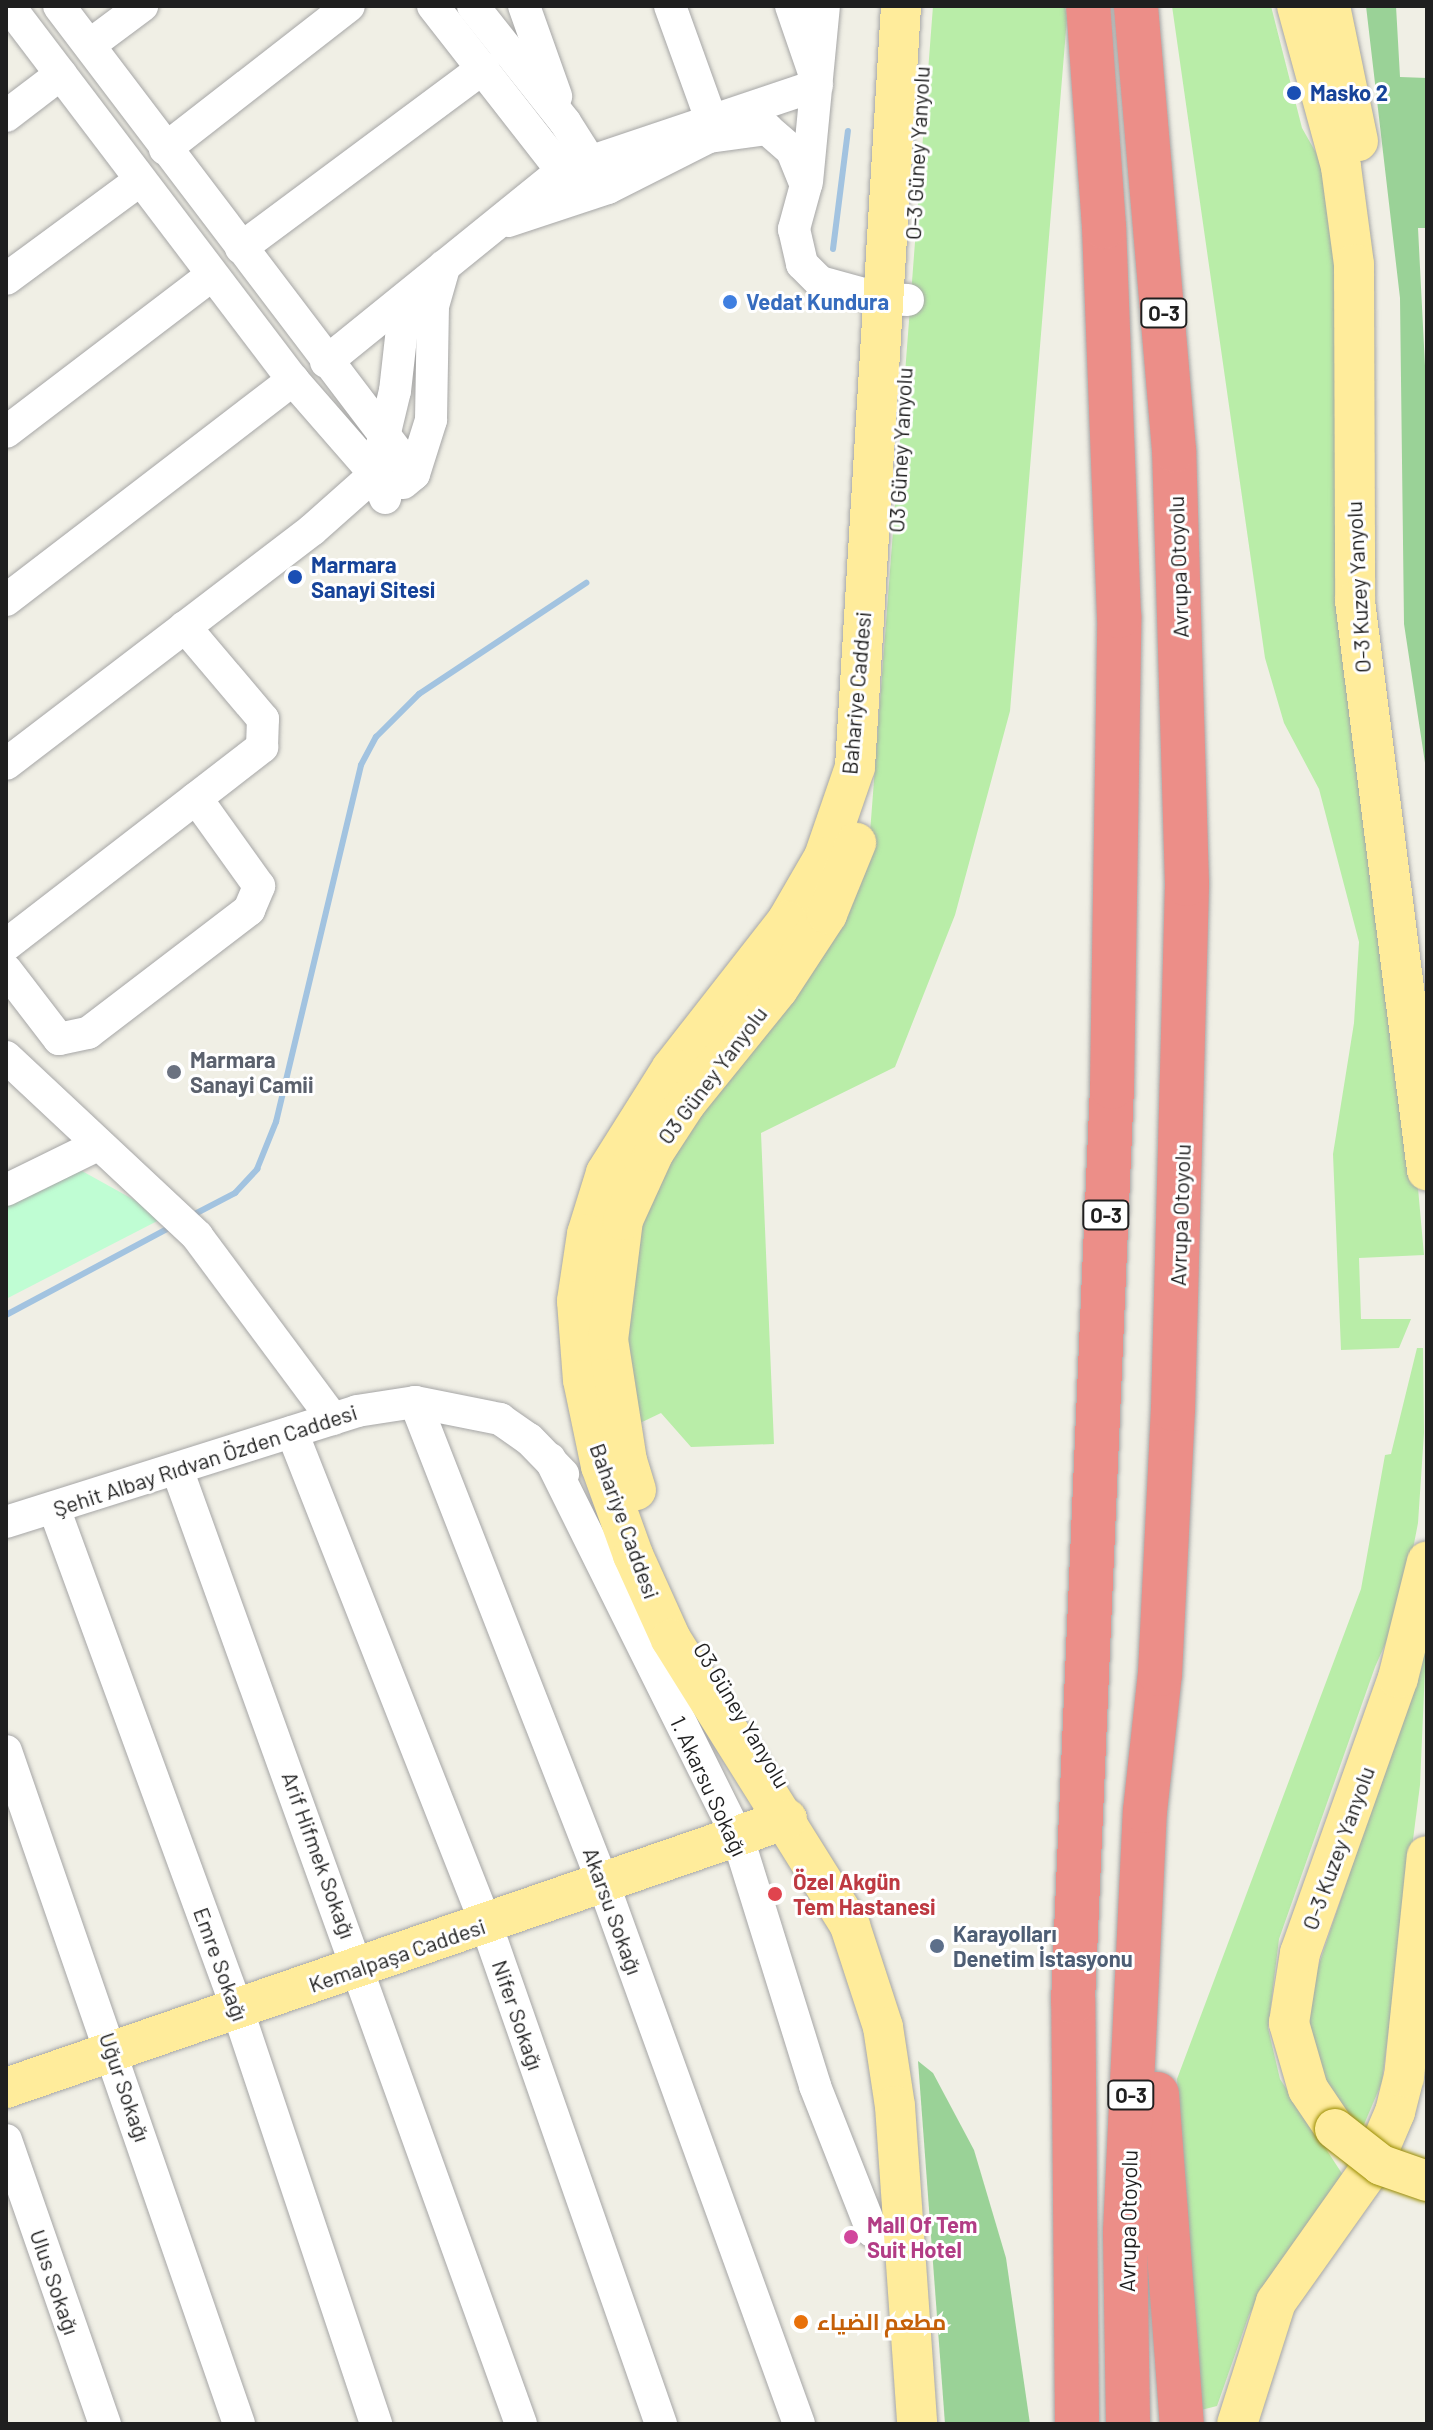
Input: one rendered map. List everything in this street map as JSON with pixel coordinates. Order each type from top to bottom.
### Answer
[{"type":"highway","name":"O-3","points":[[1077,2424],[1073,2002],[1112,1087],[1119,647],[1104,227],[1088,6]]},
{"type":"highway","name":"Avrupa Otoyolu","points":[[1128,2424],[1125,2232],[1173,1409],[1187,884],[1174,450],[1136,6]]},
{"type":"highway","points":[[1151,1767],[1160,1958],[1160,2167],[1182,2424]]},
{"type":"main road","name":"O-3 Güney Yanyolu","points":[[895,300],[901,6]]},
{"type":"main road","name":"O-3 Güney Yanyolu","points":[[895,300],[925,6]]},
{"type":"main road","name":"O-3 Kuzey Yanyolu","points":[[1297,6],[1341,167],[1354,264],[1355,601],[1427,1170]]},
{"type":"main road","name":"O-3 Kuzey Yanyolu","points":[[1330,6],[1363,171],[1375,260],[1378,355],[1372,598],[1427,1004]]},
{"type":"main road","name":"Bahariye Caddesi","points":[[895,300],[855,767],[824,857],[787,921],[672,1068],[606,1173],[587,1234],[577,1301],[583,1380],[601,1466],[633,1555],[671,1639],[787,1819],[850,1926],[883,2027],[895,2106],[917,2424]]},
{"type":"main road","name":"O3 Güney Yanyolu","points":[[895,300],[882,742],[867,818],[827,914],[778,989],[686,1103],[654,1152],[623,1220],[608,1340],[627,1461],[665,1576],[706,1661],[860,1912],[890,1990],[905,2078],[936,2424]]},
{"type":"main road","name":"O-3 Kuzey Yanyolu","points":[[1427,1562],[1398,1678],[1300,1953],[1289,2023],[1308,2089],[1335,2129],[1381,2165],[1427,2181]]},
{"type":"main road","name":"Kemalpaşa Caddesi","points":[[6,2088],[237,2008],[361,1969],[787,1819]]},
{"type":"main road","points":[[1237,2424],[1276,2302],[1371,2168],[1395,2112],[1405,2065],[1427,1856]]},
{"type":"street","points":[[9,6],[139,181],[293,380],[380,486]]},
{"type":"street","points":[[59,6],[91,44],[165,149],[414,474]]},
{"type":"street","points":[[91,44],[142,6]]},
{"type":"street","points":[[165,149],[349,6]]},
{"type":"street","points":[[433,6],[483,68],[575,166],[608,188]]},
{"type":"street","points":[[473,6],[565,122]]},
{"type":"street","points":[[524,6],[565,122],[575,166],[570,203]]},
{"type":"street","points":[[670,6],[710,128]]},
{"type":"street","points":[[791,6],[817,85]]},
{"type":"street","points":[[824,6],[806,185],[794,229],[802,264],[820,282],[895,300]]},
{"type":"street","points":[[241,248],[483,68]]},
{"type":"street","points":[[6,116],[61,74]]},
{"type":"street","points":[[326,362],[490,226],[575,166],[710,128],[817,85]]},
{"type":"street","points":[[490,226],[570,203],[608,188],[710,128],[767,129],[792,151],[806,185]]},
{"type":"street","points":[[6,279],[139,181]]},
{"type":"street","points":[[380,486],[404,311],[444,266]]},
{"type":"street","points":[[414,474],[431,420],[433,306],[444,266]]},
{"type":"street","points":[[6,432],[212,275]]},
{"type":"street","points":[[6,600],[293,380]]},
{"type":"street","points":[[6,764],[312,530],[380,486],[414,474]]},
{"type":"street","points":[[6,945],[262,747],[263,719],[185,627]]},
{"type":"street","points":[[6,970],[59,1039],[88,1033],[249,910],[259,886],[196,798]]},
{"type":"street","points":[[6,1057],[96,1146],[197,1236],[333,1419]]},
{"type":"street","points":[[6,1190],[96,1146]]},
{"type":"street","name":"Şehit Albay Rıdvan Özden Caddesi","points":[[6,1522],[333,1419],[415,1402],[500,1419],[550,1459],[633,1555]]},
{"type":"street","name":"Akarsu Sokağı","points":[[415,1402],[603,1883],[799,2424]]},
{"type":"street","name":"Nifer Sokağı","points":[[292,1432],[486,1924],[661,2424]]},
{"type":"street","name":"1. Akarsu Sokağı","points":[[550,1459],[737,1835],[777,1975],[854,2190],[872,2231],[904,2244]]},
{"type":"street","name":"Arif Hifmek Sokağı","points":[[177,1469],[361,1969],[521,2424]]},
{"type":"street","name":"Emre Sokağı","points":[[54,1508],[237,2008],[376,2424]]},
{"type":"street","name":"Uğur Sokağı","points":[[6,1751],[113,2051],[239,2424]]},
{"type":"street","name":"Ulus Sokağı","points":[[6,2140],[105,2424]]},
{"type":"green space","points":[[933,6],[1065,6],[1067,18],[1010,711],[955,915],[895,1067],[761,1133],[774,1444],[691,1447],[661,1413],[619,1433],[611,1189],[869,846]]},
{"type":"green space","points":[[1172,6],[1271,6],[1302,128],[1327,172],[1424,1255],[1359,1258],[1361,1319],[1411,1319],[1399,1348],[1341,1350],[1333,1154],[1354,1023],[1359,942],[1319,789],[1284,723],[1265,658]]},
{"type":"green space","points":[[1366,6],[1396,6],[1400,77],[1427,78],[1427,228],[1418,228],[1427,405],[1427,776],[1404,624],[1400,298]]},
{"type":"green space","points":[[73,1166],[165,1217],[6,1299],[6,1199]]},
{"type":"green space","points":[[1417,1348],[1423,1348],[1424,1433],[1418,1523],[1402,1606],[1375,1667],[1279,1939],[1268,2028],[1280,2079],[1343,2175],[1273,2272],[1249,2315],[1217,2406],[1201,2410],[1177,2079],[1361,1589],[1385,1455],[1391,1454]]},
{"type":"green space","points":[[1426,1646],[1420,1785],[1382,2082],[1363,2127],[1324,2086],[1303,2012]]},
{"type":"green space","points":[[918,2061],[933,2073],[974,2150],[1006,2258],[1030,2424],[945,2424]]},
{"type":"waterway","points":[[833,249],[848,131]]},
{"type":"waterway","points":[[191,1216],[235,1193],[257,1169],[276,1122],[361,765],[376,737],[419,694],[586,583]]},
{"type":"waterway","points":[[6,1315],[171,1227]]},
{"type":"place","name":"Masko 2","points":[[1294,93]]},
{"type":"place","name":"Vedat Kundura","points":[[730,302]]},
{"type":"place","name":"Marmara Sanayi Sitesi","points":[[295,577]]},
{"type":"place","name":"Marmara Sanayi Camii","points":[[174,1072]]},
{"type":"place","name":"Özel Akgün Tem Hastanesi","points":[[775,1894]]},
{"type":"place","name":"Karayolları Denetim İstasyonu","points":[[937,1946]]},
{"type":"place","name":"Mall Of Tem Suit Hotel","points":[[851,2237]]},
{"type":"place","name":"مطعم الضياء","points":[[801,2322]]}]
